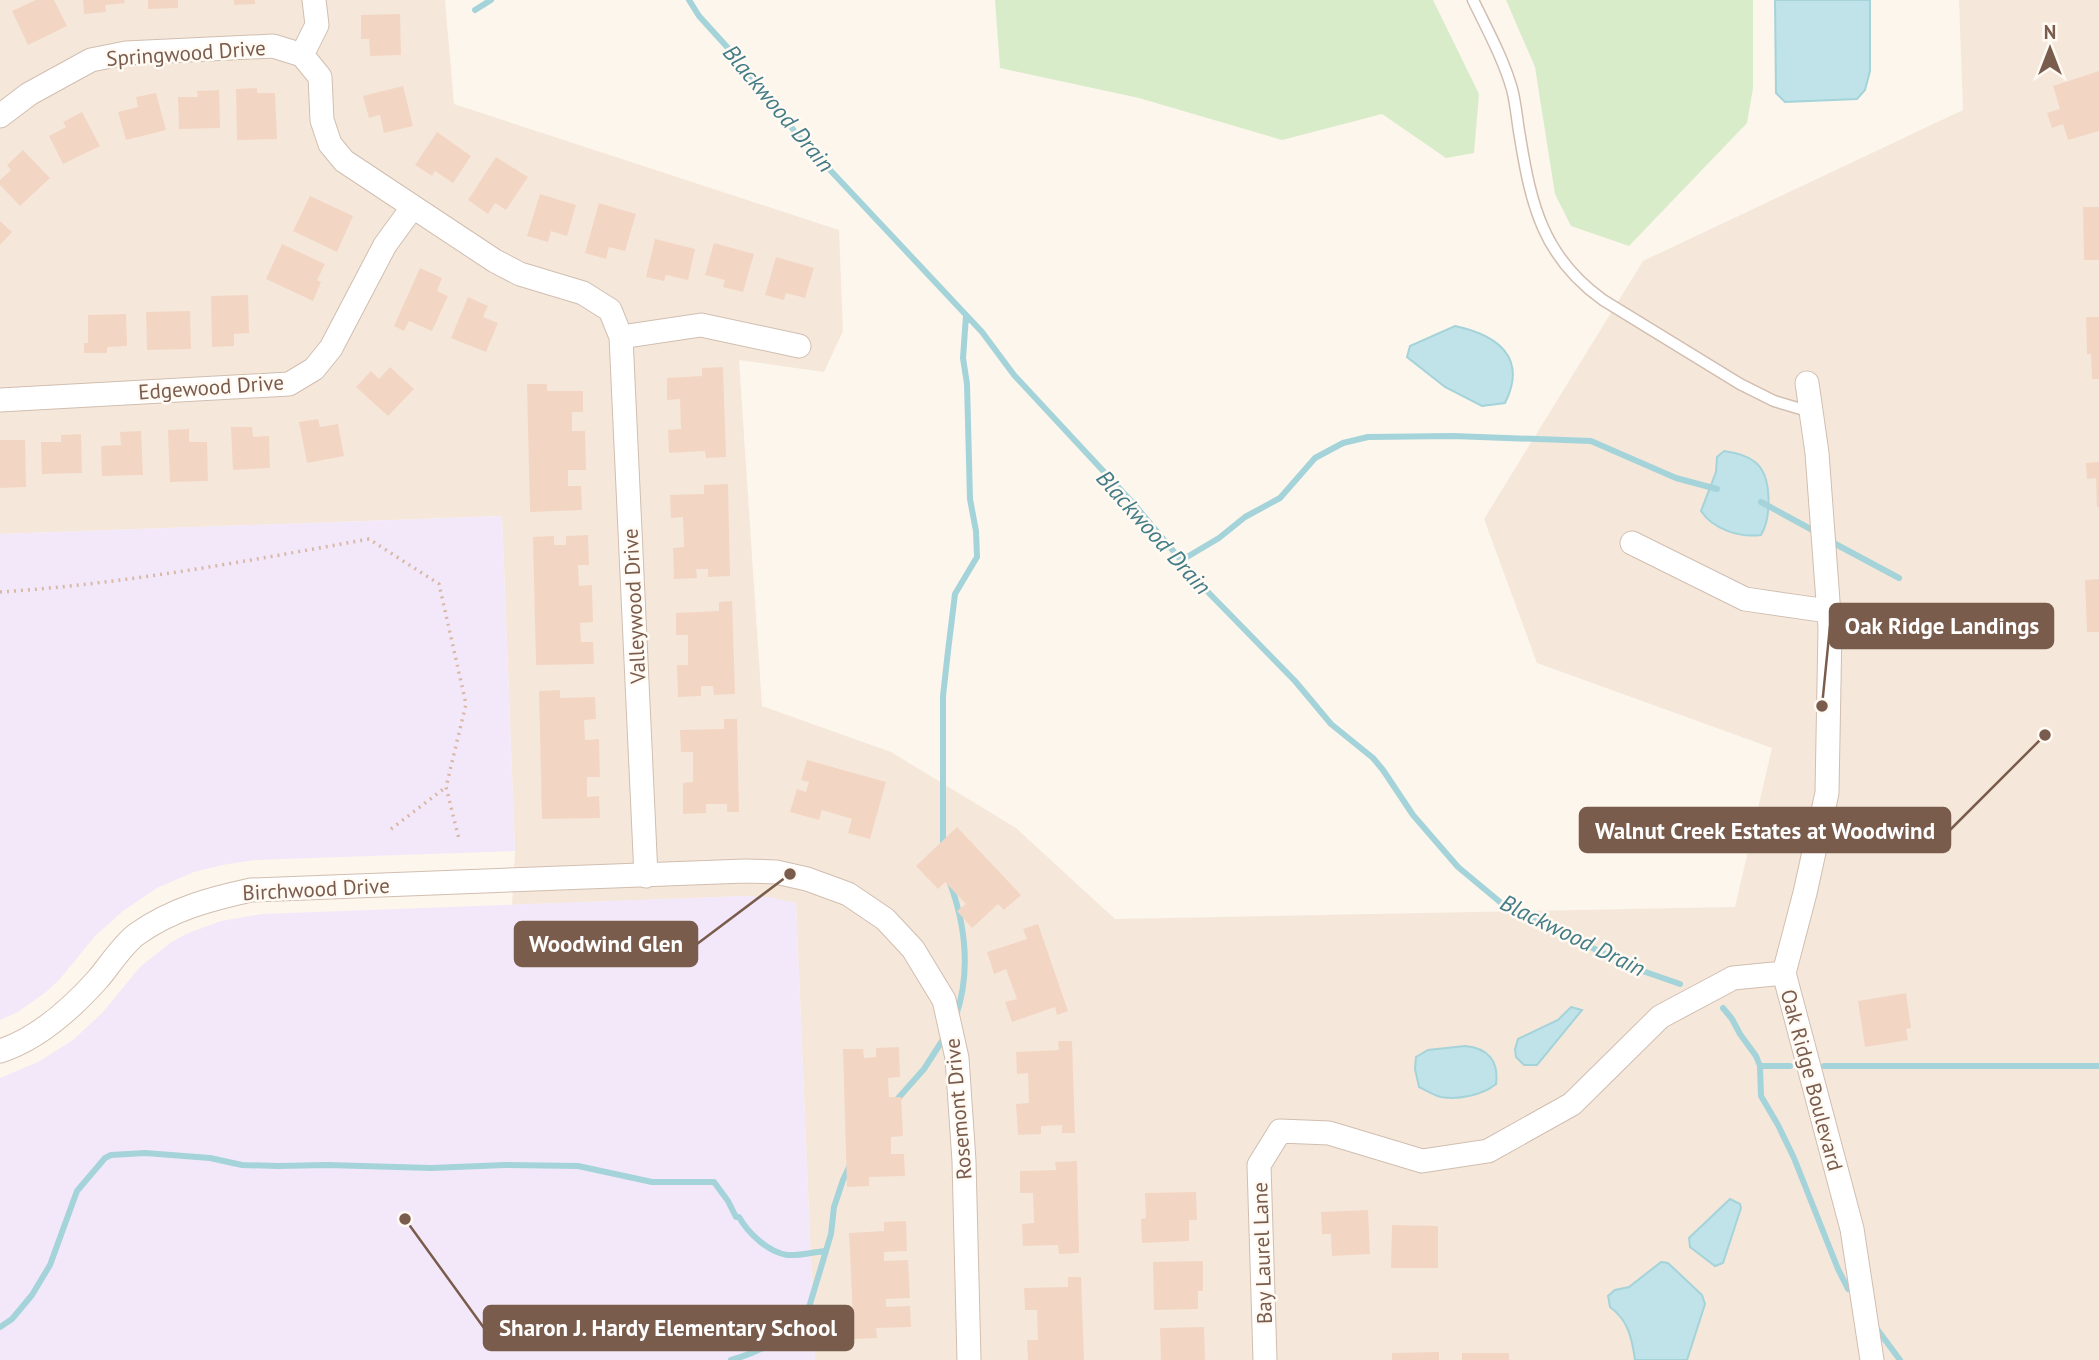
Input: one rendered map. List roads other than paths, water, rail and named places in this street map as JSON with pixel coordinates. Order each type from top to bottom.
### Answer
[{"type":"street","points":[[302,55],[317,25],[314,0]]},
{"type":"street","name":"Springwood Drive","points":[[0,116],[29,93],[91,60],[126,53],[273,46],[302,55]]},
{"type":"street","name":"Valleywood Drive","points":[[302,55],[320,77],[322,120],[330,144],[344,160],[495,261],[520,274],[583,293],[610,310],[621,337],[646,876]]},
{"type":"street","name":"Edgewood Drive","points":[[0,400],[289,384],[314,369],[331,348],[385,245],[412,208]]},
{"type":"street","points":[[621,337],[701,325],[799,346]]},
{"type":"street","name":"Oak Ridge Boulevard","points":[[1807,383],[1817,453],[1828,611],[1827,793],[1784,973],[1852,1228],[1872,1360]]},
{"type":"street","points":[[1632,543],[1745,599],[1828,611]]},
{"type":"street","name":"Rosemont Drive","points":[[646,876],[745,871],[776,872],[807,879],[848,894],[884,919],[913,949],[944,1000],[957,1058],[964,1161],[970,1360]]},
{"type":"street","name":"Birchwood Drive","points":[[0,1051],[14,1047],[50,1025],[96,982],[134,936],[174,911],[208,899],[251,890],[646,876]]},
{"type":"street","name":"Bay Laurel Lane","points":[[1265,1360],[1259,1165],[1280,1131],[1329,1133],[1422,1161],[1488,1151],[1572,1104],[1660,1017],[1733,978],[1784,973]]},
{"type":"lane","points":[[1473,0],[1513,92],[1520,140],[1540,223],[1552,248],[1572,273],[1603,300],[1740,384],[1774,401],[1811,412]]},
{"type":"water","points":[[1775,0],[1870,0],[1870,71],[1865,90],[1857,99],[1785,102],[1776,93]]},
{"type":"water","points":[[1455,326],[1484,335],[1504,351],[1513,373],[1505,403],[1482,406],[1445,387],[1407,357],[1410,346]]},
{"type":"water","points":[[1724,451],[1752,460],[1761,468],[1765,477],[1769,497],[1767,518],[1761,535],[1727,531],[1712,523],[1701,511],[1716,472],[1717,457]]},
{"type":"water","points":[[1571,1007],[1582,1010],[1537,1065],[1524,1065],[1516,1057],[1518,1039],[1558,1020]]},
{"type":"water","points":[[1465,1046],[1480,1050],[1490,1057],[1496,1069],[1496,1084],[1477,1094],[1455,1098],[1438,1096],[1419,1087],[1415,1069],[1416,1057],[1428,1050]]},
{"type":"water","points":[[1730,1199],[1740,1204],[1741,1208],[1723,1263],[1715,1266],[1690,1247],[1689,1238]]},
{"type":"water","points":[[1661,1262],[1668,1263],[1702,1295],[1705,1304],[1687,1360],[1635,1360],[1628,1330],[1610,1307],[1608,1296],[1615,1290],[1629,1287]]},
{"type":"waterway","points":[[475,10],[491,0]]},
{"type":"waterway","name":"Blackwood Drain","points":[[689,0],[699,16],[800,138],[982,332],[1014,375],[1133,503],[1206,590],[1295,681],[1331,724],[1373,758],[1413,815],[1458,867],[1506,907],[1637,969],[1680,984]]},
{"type":"waterway","points":[[943,848],[943,696],[948,651],[955,594],[977,557],[976,531],[970,499],[967,384],[963,358],[966,316]]},
{"type":"waterway","points":[[1182,560],[1219,538],[1245,517],[1280,498],[1315,458],[1343,443],[1368,437],[1453,436],[1591,441],[1676,478],[1717,489]]},
{"type":"waterway","points":[[1761,502],[1816,532]]},
{"type":"waterway","points":[[1828,540],[1899,578]]},
{"type":"waterway","points":[[950,883],[960,916],[965,949],[964,982],[956,1016]]},
{"type":"waterway","points":[[1723,1008],[1756,1056],[1760,1066],[1761,1096],[1794,1158],[1848,1289]]},
{"type":"waterway","points":[[893,1104],[924,1069],[944,1038]]},
{"type":"waterway","name":"Blackwood Drain","points":[[1760,1066],[1790,1066]]},
{"type":"waterway","name":"Blackwood Drain","points":[[1824,1066],[2099,1066]]},
{"type":"waterway","points":[[0,1327],[12,1319],[32,1295],[50,1265],[77,1191],[105,1158],[111,1155],[145,1153],[210,1158],[242,1165],[278,1166],[578,1166],[652,1182],[714,1182],[736,1217],[766,1246],[787,1255],[826,1251]]},
{"type":"waterway","points":[[731,1360],[773,1343],[807,1314],[831,1234],[834,1207],[851,1163]]},
{"type":"waterway","points":[[1874,1325],[1900,1360]]},
{"type":"place","name":"Oak Ridge Landings","points":[[1822,706]]},
{"type":"place","name":"Walnut Creek Estates at Woodwind","points":[[2045,735]]},
{"type":"place","name":"Woodwind Glen","points":[[790,874]]},
{"type":"place","name":"Sharon J. Hardy Elementary School","points":[[405,1219]]}]
